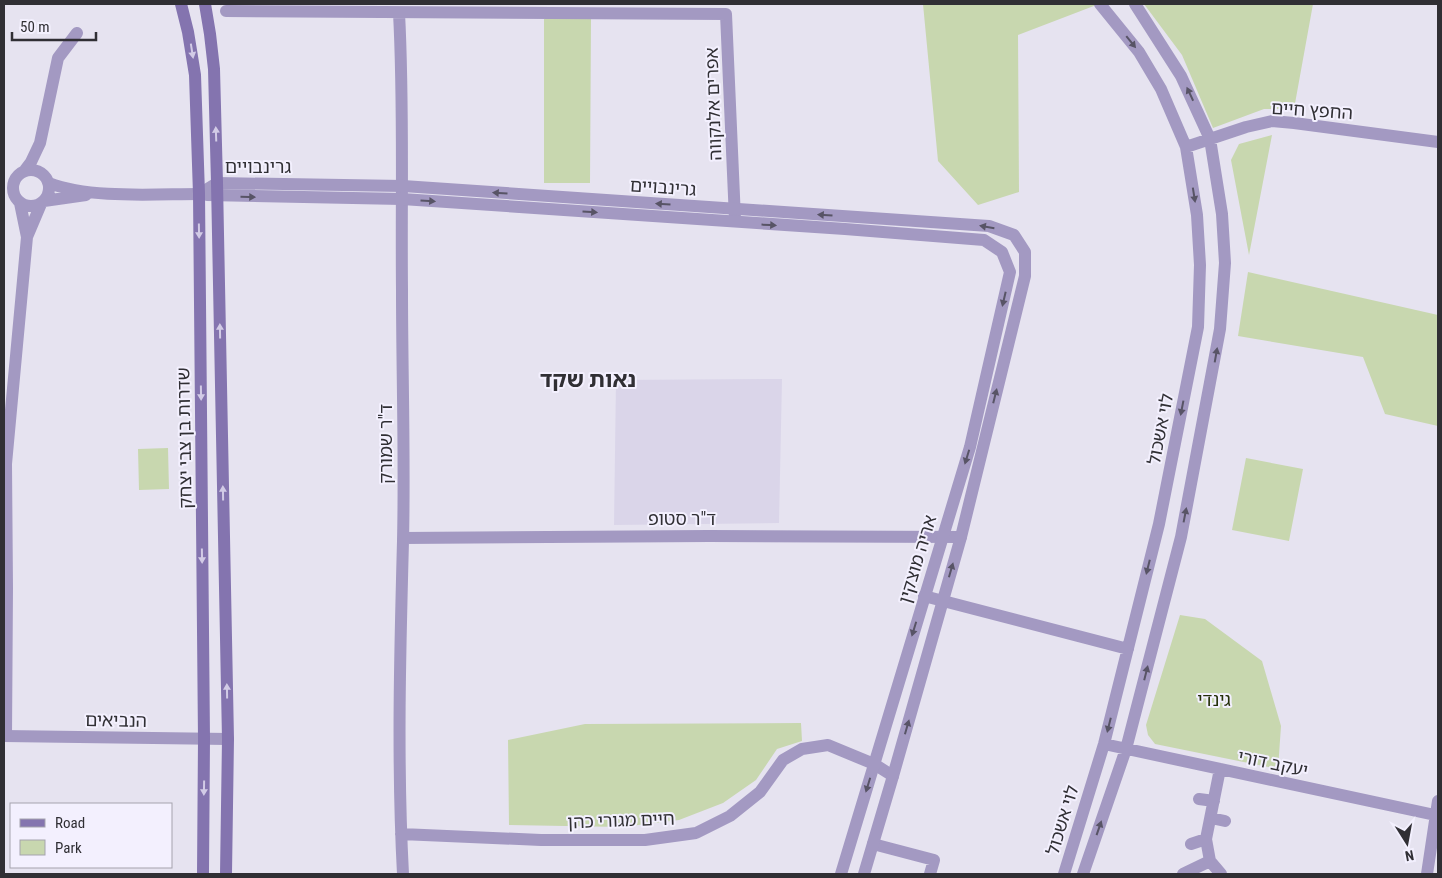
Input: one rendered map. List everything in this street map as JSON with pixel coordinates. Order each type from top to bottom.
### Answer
[{"type":"main road","name":"שדרות בן צבי יצחק","points":[[181,4],[195,75],[199,194],[204,739],[203,874]]},
{"type":"main road","points":[[205,4],[214,69],[217,182],[228,739],[226,874]]},
{"type":"street","name":"לוי אשכול","points":[[1064,874],[1104,744],[1159,524],[1198,327],[1200,265],[1197,215],[1186,147],[1161,89],[1139,52],[1100,4]]},
{"type":"street","name":"לוי אשכול","points":[[1084,874],[1126,749],[1181,537],[1220,329],[1225,263],[1222,214],[1210,139],[1181,76],[1135,4]]},
{"type":"street","points":[[226,11],[399,13],[515,8]]},
{"type":"street","name":"אפרים אלנקווה","points":[[515,8],[726,14],[735,223]]},
{"type":"street","name":"ד\"ר שמורק","points":[[399,13],[403,78],[403,538],[399,771],[403,874]]},
{"type":"street","points":[[27,237],[13,200],[12,189],[8,185],[25,170],[40,143],[58,58],[77,33]]},
{"type":"street","name":"החפץ חיים","points":[[1186,147],[1246,127],[1272,121],[1294,122],[1438,142]]},
{"type":"street","points":[[5,736],[7,439],[27,237],[42,202],[49,192],[40,143]]},
{"type":"street","points":[[25,170],[37,170],[46,179],[58,186],[101,193],[199,194]]},
{"type":"street","name":"גרינבויים","points":[[199,194],[217,182],[403,186],[989,226],[1014,235],[1025,252]]},
{"type":"street","points":[[13,200],[28,206],[101,193]]},
{"type":"street","name":"גרינבויים","points":[[199,194],[217,196],[402,199],[845,229],[984,240],[1002,252]]},
{"type":"street","name":"אריה מוצקין","points":[[841,874],[970,447],[1010,272],[1002,252]]},
{"type":"street","name":"אריה מוצקין","points":[[864,874],[961,537],[1025,276],[1025,252]]},
{"type":"street","name":"ד\"ר סטופ","points":[[403,538],[961,537]]},
{"type":"street","points":[[924,596],[1128,649]]},
{"type":"street","name":"הנביאים","points":[[5,736],[228,739]]},
{"type":"street","name":"יעקב דורי","points":[[1104,744],[1435,815]]},
{"type":"street","name":"חיים מגורי כהן","points":[[401,834],[541,840],[645,840],[696,833],[730,816],[760,792],[783,760],[802,749],[828,746],[874,764],[893,776]]},
{"type":"street","points":[[1220,769],[1206,840],[1210,861],[1221,874]]},
{"type":"street","points":[[1199,799],[1214,801]]},
{"type":"street","points":[[1427,874],[1438,801]]},
{"type":"street","points":[[1210,818],[1225,821]]},
{"type":"street","points":[[1191,844],[1206,840]]},
{"type":"street","points":[[873,844],[934,860],[930,874]]},
{"type":"street","points":[[1183,874],[1210,861]]},
{"type":"shaded area","points":[[782,379],[779,523],[614,525],[616,380]]},
{"type":"green space","points":[[923,4],[1099,4],[1018,35],[1019,192],[978,205],[938,161]]},
{"type":"green space","points":[[1144,4],[1313,4],[1294,109],[1264,109],[1213,128],[1182,55]]},
{"type":"green space","points":[[544,19],[591,19],[590,183],[544,183]]},
{"type":"green space","points":[[1272,135],[1249,255],[1231,160],[1239,144]]},
{"type":"green space","points":[[1248,272],[1438,315],[1438,426],[1385,414],[1363,357],[1238,336]]},
{"type":"green space","points":[[168,448],[169,489],[139,490],[138,449]]},
{"type":"green space","points":[[1246,458],[1303,469],[1289,541],[1232,530]]},
{"type":"green space","name":"גינדי","points":[[1180,615],[1205,619],[1262,661],[1281,726],[1278,769],[1155,744],[1148,735],[1146,725]]},
{"type":"green space","points":[[801,723],[802,741],[777,749],[756,780],[723,803],[679,820],[622,827],[509,825],[508,740],[585,724]]},
{"type":"district","name":"נאות שקד","points":[[588,379]]}]
